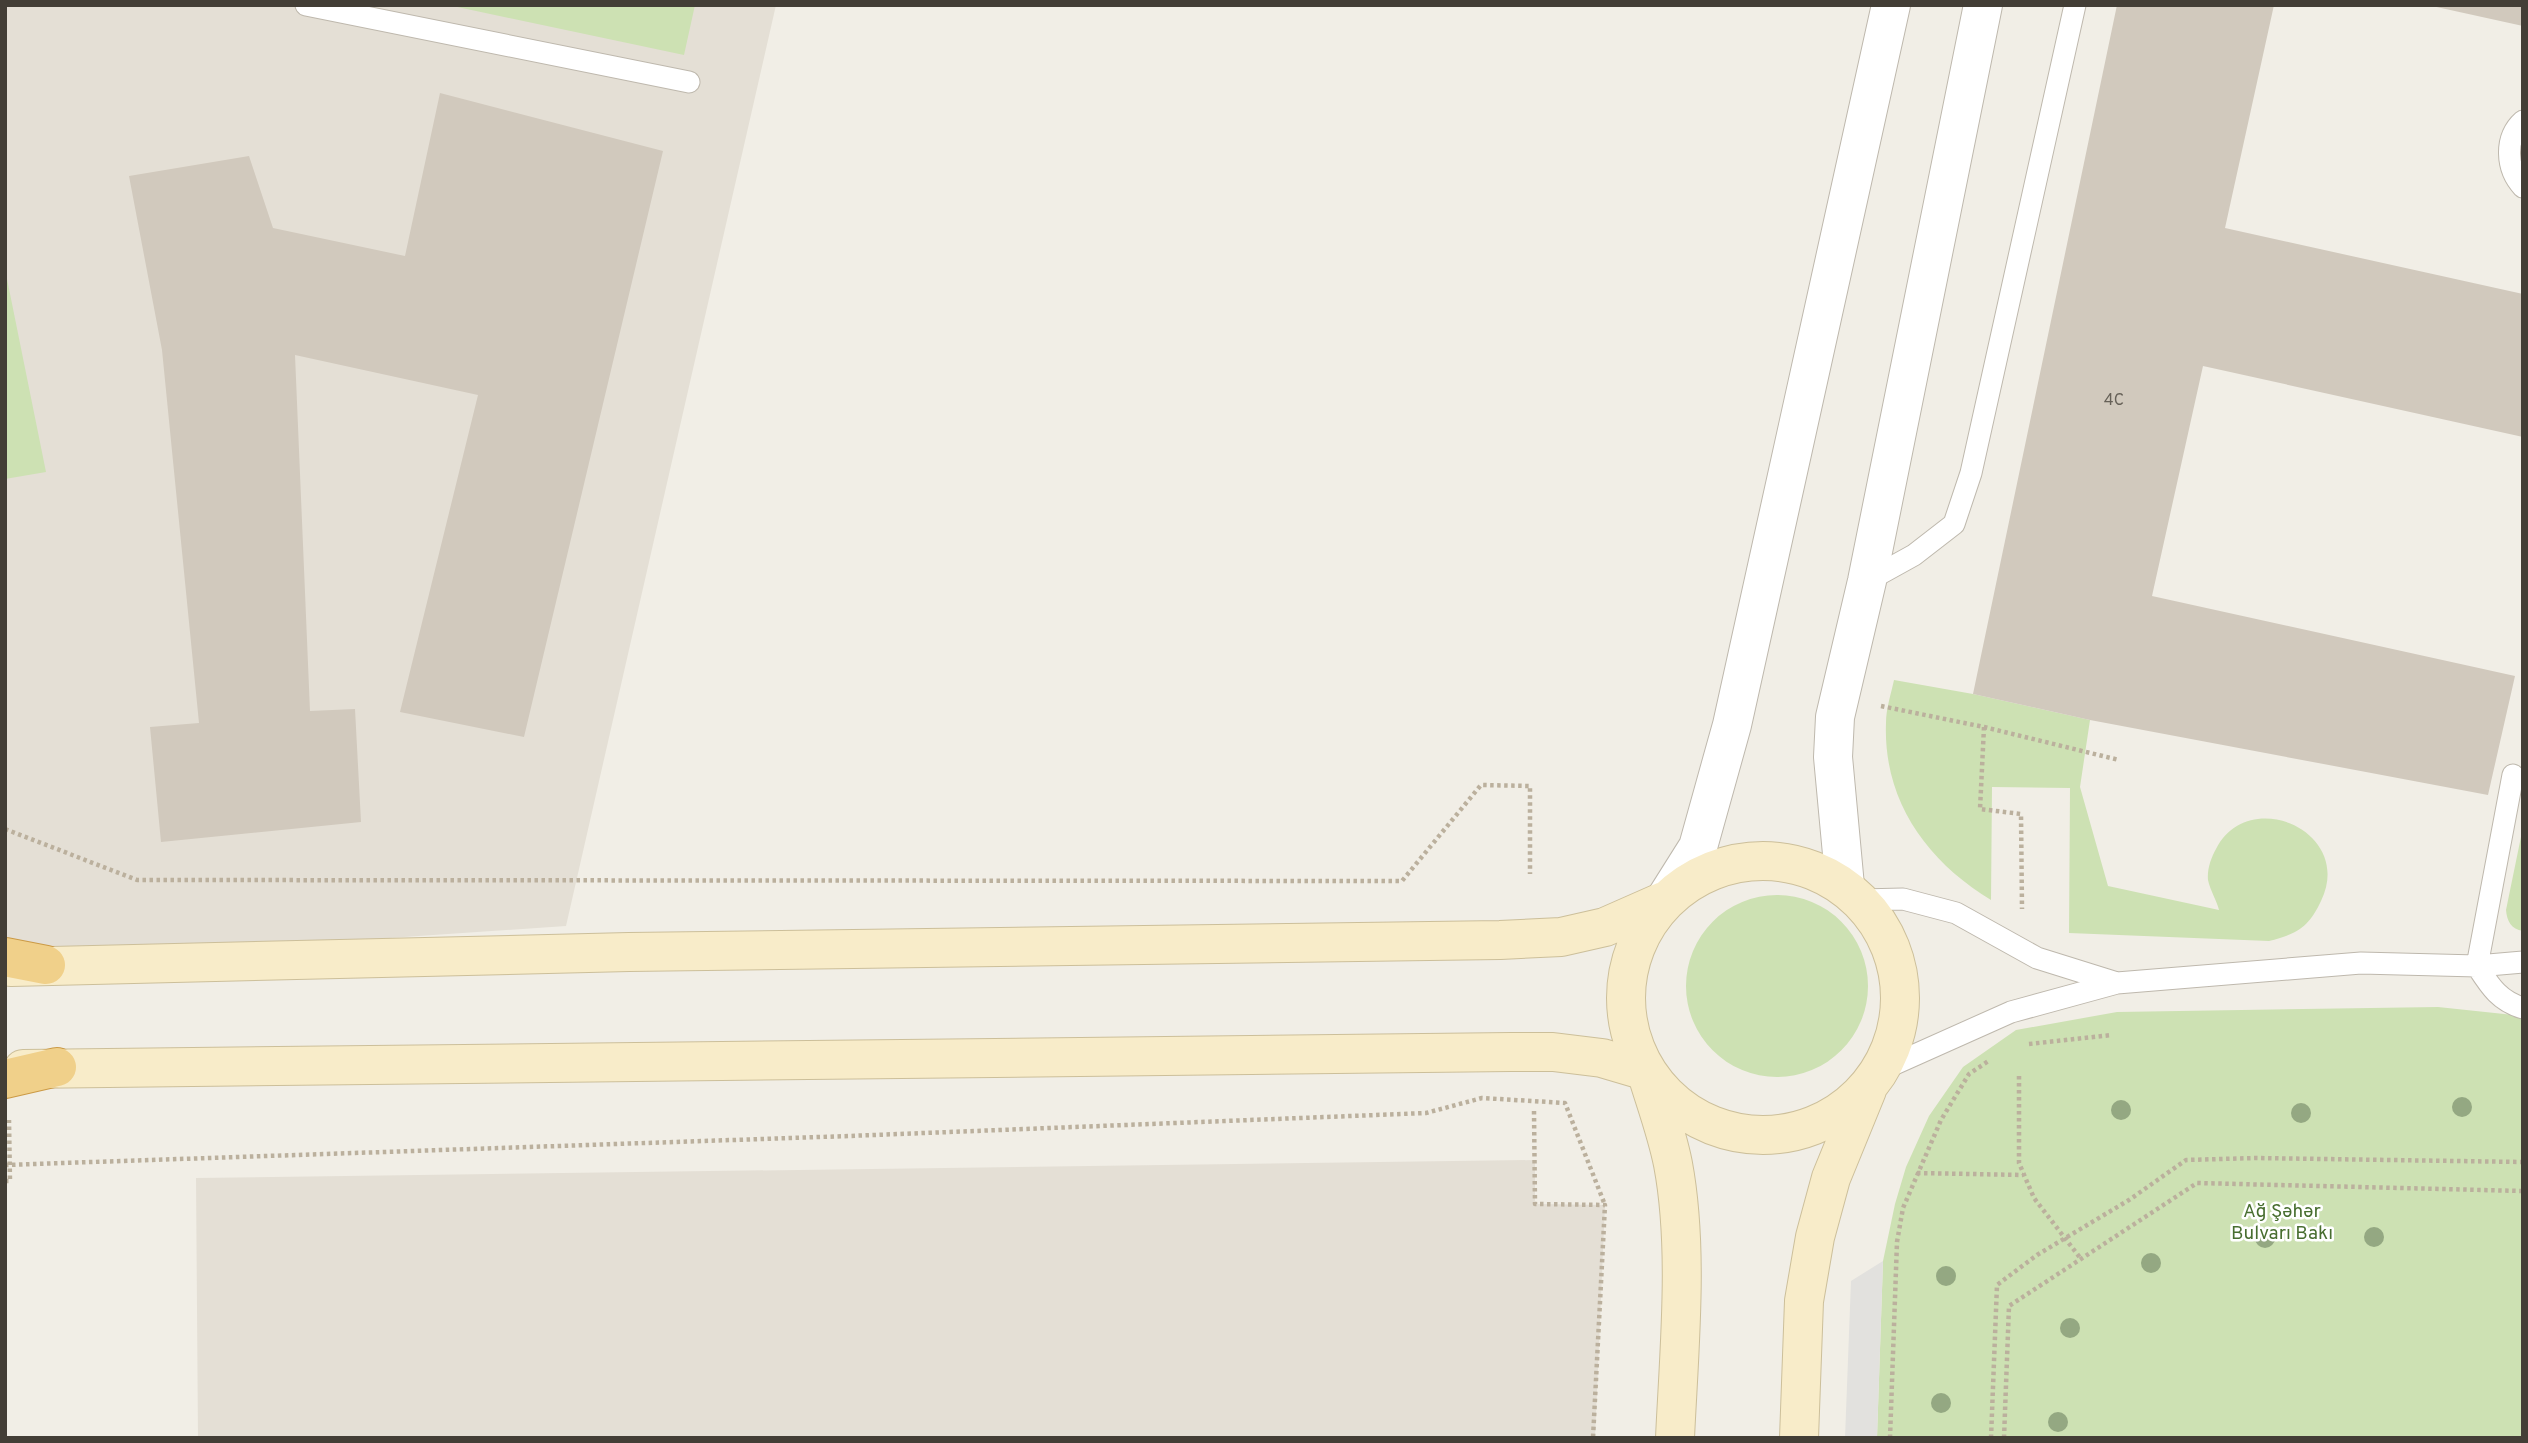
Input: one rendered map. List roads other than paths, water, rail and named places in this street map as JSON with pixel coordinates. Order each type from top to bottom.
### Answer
[{"type":"highway","points":[[5,957],[46,965]]},
{"type":"highway","points":[[5,1079],[57,1067]]},
{"type":"main road","points":[[5,967],[629,952],[1561,937],[1605,927],[1664,901],[1696,877],[1732,863],[1772,860],[1810,868],[1853,893],[1887,938],[1900,983],[1897,1029],[1831,1178],[1815,1237],[1804,1301],[1799,1438]]},
{"type":"main road","points":[[1664,901],[1638,938],[1626,982],[1629,1028],[1646,1071],[1673,1162],[1680,1214],[1681,1309],[1675,1438]]},
{"type":"main road","points":[[5,1069],[1553,1052],[1602,1058],[1646,1071],[1674,1104],[1712,1126],[1754,1135],[1798,1131],[1838,1114],[1874,1078]]},
{"type":"street","points":[[1664,901],[1698,847],[1732,725],[1891,5]]},
{"type":"street","points":[[1853,893],[1833,757],[1835,717],[1867,581],[1983,5]]},
{"type":"lane","points":[[306,5],[356,10],[689,82]]},
{"type":"lane","points":[[1867,581],[1914,555],[1954,524],[1971,473],[2075,5]]},
{"type":"lane","points":[[2523,121],[2515,128],[2508,149],[2514,177],[2523,187]]},
{"type":"lane","points":[[2513,775],[2477,966],[2495,994],[2511,1005],[2523,1009]]},
{"type":"lane","points":[[1853,893],[1903,899],[1956,913],[2037,958],[2117,983]]},
{"type":"lane","points":[[1874,1078],[2011,1012],[2117,983],[2361,963],[2477,966],[2523,962]]},
{"type":"park label","name":"Ağ Şəhər Bulvarı Bakı","points":[[2282,1223]]}]
